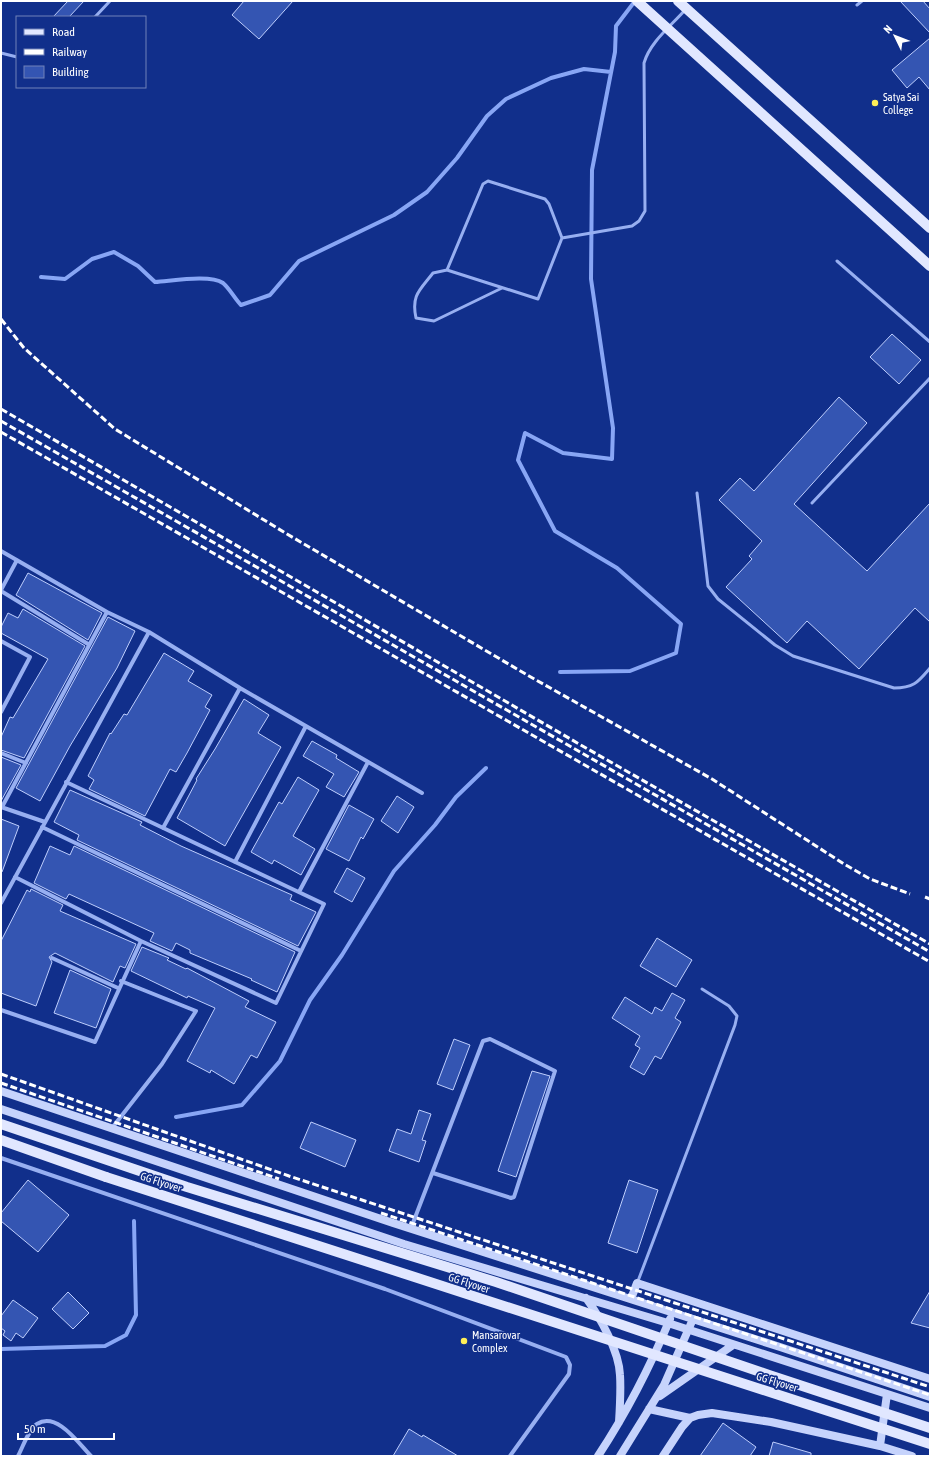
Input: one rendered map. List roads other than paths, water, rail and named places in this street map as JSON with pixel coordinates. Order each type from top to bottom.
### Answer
[{"type":"main road","points":[[637,1],[930,266]]},
{"type":"main road","points":[[683,5],[930,228]]},
{"type":"main road","points":[[1,1091],[411,1228],[930,1397]]},
{"type":"main road","points":[[1,1109],[404,1244],[668,1323],[930,1408]]},
{"type":"main road","name":"GG Flyover","points":[[1,1124],[187,1187],[496,1282],[762,1373],[930,1428]]},
{"type":"main road","name":"GG Flyover","points":[[1,1140],[129,1184],[930,1444]]},
{"type":"main road","points":[[631,1300],[637,1283],[930,1379]]},
{"type":"main road","points":[[586,1298],[593,1308],[614,1348],[620,1373],[619,1424]]},
{"type":"main road","points":[[598,1456],[619,1424],[646,1376],[672,1312]]},
{"type":"main road","points":[[620,1456],[656,1399],[676,1362],[694,1319]]},
{"type":"main road","points":[[656,1399],[733,1345]]},
{"type":"main road","points":[[880,1446],[887,1394]]},
{"type":"main road","points":[[649,1409],[690,1418]]},
{"type":"main road","points":[[663,1456],[682,1427],[690,1418],[712,1413],[771,1422],[880,1446],[912,1456]]},
{"type":"street","points":[[1,550],[107,612],[149,632],[240,688],[422,793]]},
{"type":"street","points":[[17,560],[1,591],[88,644]]},
{"type":"street","points":[[44,822],[2,807],[88,644],[107,612]]},
{"type":"street","points":[[1,903],[149,632]]},
{"type":"street","points":[[1,641],[30,657],[1,712]]},
{"type":"street","points":[[163,828],[240,688]]},
{"type":"street","points":[[235,862],[306,726]]},
{"type":"street","points":[[1,753],[26,763]]},
{"type":"street","points":[[298,892],[368,762]]},
{"type":"street","points":[[15,877],[141,941],[276,1003],[324,904],[66,782]]},
{"type":"street","points":[[42,827],[301,951]]},
{"type":"street","points":[[1,1010],[95,1042],[121,981],[141,941]]},
{"type":"street","points":[[52,958],[118,988]]},
{"type":"street","points":[[112,1128],[162,1064],[196,1011],[121,981]]},
{"type":"street","points":[[411,1228],[483,1041],[490,1039],[555,1071],[514,1196],[511,1198],[433,1173]]},
{"type":"street","points":[[1,1158],[385,1289],[566,1357],[570,1365],[569,1374],[510,1456]]},
{"type":"street","points":[[18,1456],[36,1424],[45,1421],[55,1422],[62,1426],[91,1456]]},
{"type":"lane","points":[[96,16],[110,1]]},
{"type":"lane","points":[[857,5],[862,1]]},
{"type":"lane","points":[[562,238],[600,233],[632,226],[639,221],[644,211],[644,63],[646,54],[668,29],[683,5]]},
{"type":"lane","points":[[1,53],[16,56]]},
{"type":"lane","points":[[447,270],[483,184],[488,181],[544,199],[549,204],[562,238],[538,299],[447,270],[433,273],[417,293],[413,305],[416,318],[434,321],[502,288]]},
{"type":"lane","points":[[837,261],[930,342]]},
{"type":"lane","points":[[812,504],[930,378]]},
{"type":"lane","points":[[697,493],[708,586],[718,599],[775,646],[793,656],[894,688],[907,688],[917,683],[930,668]]},
{"type":"lane","points":[[637,1283],[735,1026],[737,1016],[734,1010],[702,990]]},
{"type":"waterway","points":[[560,672],[630,671],[676,653],[681,624],[617,568],[555,531],[518,460],[525,433],[563,453],[612,459],[613,428],[591,279],[592,170],[615,52],[616,26],[635,1]]},
{"type":"waterway","points":[[41,277],[65,279],[92,259],[114,252],[138,266],[155,282],[200,278],[217,280],[226,285],[241,305],[270,295],[299,261],[394,215],[427,192],[457,158],[487,116],[506,99],[551,78],[584,69],[611,72]]},
{"type":"waterway","points":[[176,1117],[242,1105],[280,1061],[310,1000],[342,955],[394,871],[435,825],[456,797],[486,768]]},
{"type":"waterway","points":[[1,1349],[105,1346],[126,1335],[136,1315],[134,1221]]},
{"type":"railway","points":[[1,319],[24,348],[115,429],[287,534],[529,676],[712,779],[844,864],[870,879],[910,894]]},
{"type":"railway","points":[[1,409],[586,748],[930,944]]},
{"type":"railway","points":[[1,421],[930,952]]},
{"type":"railway","points":[[1,432],[930,962]]},
{"type":"railway","points":[[925,897],[930,899]]},
{"type":"railway","points":[[1,1074],[289,1176],[930,1387]]},
{"type":"railway","points":[[1,1083],[279,1179]]},
{"type":"railway","points":[[381,1213],[930,1395]]},
{"type":"place","name":"Satya Sai College","points":[[875,103]]},
{"type":"place","name":"Mansarovar Complex","points":[[464,1341]]}]
